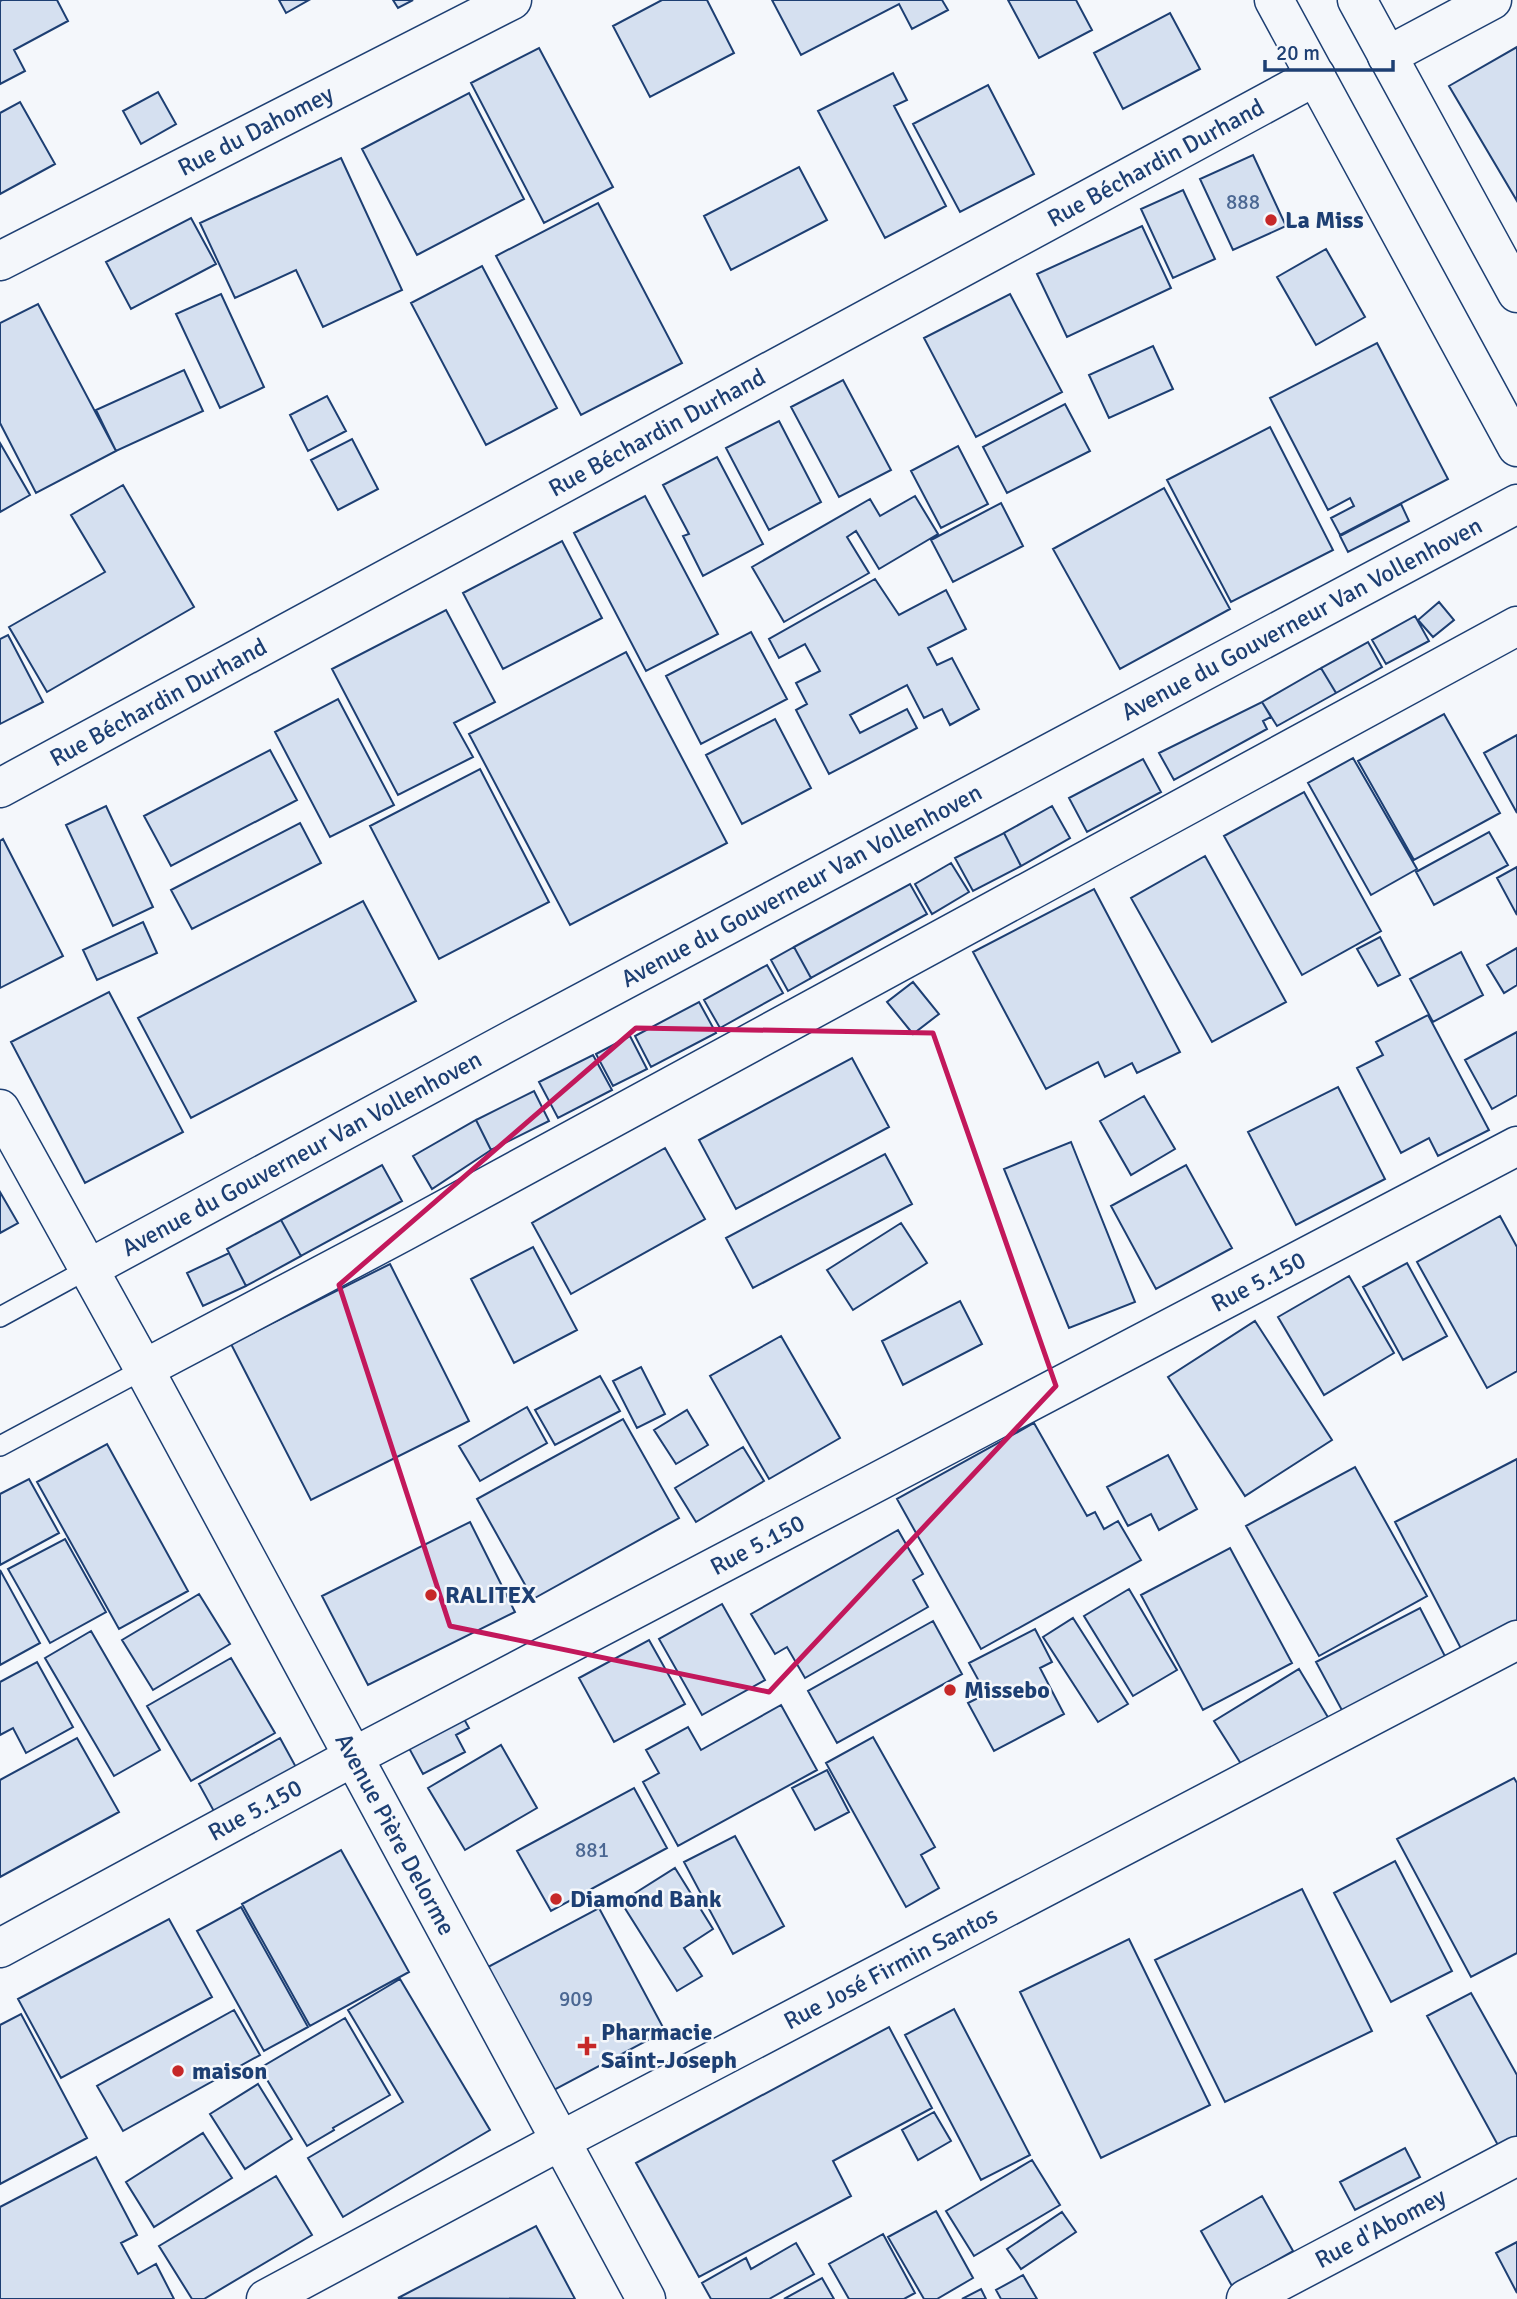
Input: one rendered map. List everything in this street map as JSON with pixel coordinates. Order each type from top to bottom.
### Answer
[{"type":"street","name":"Rue du Dahomey","points":[[0,261],[512,0]]},
{"type":"street","points":[[1274,0],[1517,447]]},
{"type":"street","points":[[1357,0],[1517,293]]},
{"type":"street","points":[[1387,56],[1492,0]]},
{"type":"street","name":"Rue Béchardin Durhand","points":[[0,788],[1315,76]]},
{"type":"street","name":"Avenue du Gouverneur Van Vollenhoven","points":[[88,1269],[1517,504]]},
{"type":"street","points":[[144,1369],[403,1232],[1517,626]]},
{"type":"street","name":"Avenue Pière Delorme","points":[[0,1109],[144,1369],[646,2299]]},
{"type":"street","name":"Rue 5.150","points":[[0,1948],[353,1757],[1517,1146]]},
{"type":"street","name":"Rue José Firmin Santos","points":[[266,2299],[560,2141],[1517,1640]]},
{"type":"street","name":"Rue d'Abomey","points":[[1246,2299],[1517,2156]]},
{"type":"lane","points":[[0,1317],[88,1269]]},
{"type":"lane","points":[[0,1446],[144,1369]]},
{"type":"highlighted area","points":[[636,1028],[933,1033],[1056,1386],[769,1692],[450,1626],[339,1285]]},
{"type":"building","points":[[57,0],[68,21],[14,50],[25,71],[0,84],[0,1]]},
{"type":"building","points":[[279,0],[309,0],[286,13]]},
{"type":"building","points":[[393,0],[413,0],[398,8]]},
{"type":"building","points":[[662,0],[707,0],[734,53],[650,97],[613,26]]},
{"type":"building","points":[[772,0],[942,0],[948,10],[912,29],[899,4],[801,55]]},
{"type":"building","points":[[1008,0],[1076,0],[1092,30],[1039,58]]},
{"type":"building","points":[[1170,13],[1200,69],[1123,109],[1094,53]]},
{"type":"building","points":[[1517,47],[1517,201],[1449,86]]},
{"type":"building","points":[[539,48],[613,187],[544,223],[471,83]]},
{"type":"building","points":[[893,73],[907,100],[894,106],[946,206],[885,238],[818,111]]},
{"type":"building","points":[[988,85],[1034,174],[960,212],[913,124]]},
{"type":"building","points":[[158,92],[176,124],[141,144],[123,111]]},
{"type":"building","points":[[469,93],[524,199],[417,255],[362,149]]},
{"type":"building","points":[[20,102],[55,164],[0,194],[0,113]]},
{"type":"building","points":[[1253,155],[1286,226],[1233,250],[1200,179]]},
{"type":"building","points":[[341,158],[402,290],[323,327],[296,270],[235,298],[200,223]]},
{"type":"building","points":[[799,167],[827,220],[731,270],[704,216]]},
{"type":"building","points":[[1183,190],[1215,259],[1173,278],[1141,209]]},
{"type":"building","points":[[598,203],[682,363],[581,415],[496,256]]},
{"type":"building","points":[[191,218],[216,264],[131,309],[106,262]]},
{"type":"building","points":[[1142,226],[1171,288],[1067,337],[1037,274]]},
{"type":"building","points":[[1326,249],[1365,317],[1316,345],[1277,277]]},
{"type":"building","points":[[482,266],[557,408],[486,445],[411,303]]},
{"type":"building","points":[[221,294],[264,387],[220,408],[176,314]]},
{"type":"building","points":[[1010,294],[1062,392],[976,437],[924,338]]},
{"type":"building","points":[[38,304],[116,451],[36,493],[0,423],[0,323]]},
{"type":"building","points":[[1377,343],[1448,479],[1340,535],[1331,518],[1354,506],[1350,498],[1328,510],[1270,398]]},
{"type":"building","points":[[1153,346],[1173,389],[1109,418],[1089,375]]},
{"type":"building","points":[[184,370],[203,411],[116,451],[96,410]]},
{"type":"building","points":[[843,380],[891,470],[839,497],[791,407]]},
{"type":"building","points":[[327,396],[346,431],[308,451],[290,415]]},
{"type":"building","points":[[1065,404],[1090,451],[1007,493],[983,447]]},
{"type":"building","points":[[779,421],[821,502],[769,530],[726,448]]},
{"type":"building","points":[[1270,427],[1333,550],[1231,602],[1167,480]]},
{"type":"building","points":[[352,439],[378,489],[338,510],[311,460]]},
{"type":"building","points":[[0,443],[30,495],[0,512]]},
{"type":"building","points":[[958,446],[988,504],[941,528],[911,471]]},
{"type":"building","points":[[717,457],[763,544],[703,576],[683,536],[689,534],[663,485]]},
{"type":"building","points":[[123,485],[194,607],[47,692],[9,627],[105,572],[71,515]]},
{"type":"building","points":[[1164,488],[1230,609],[1120,669],[1053,549]]},
{"type":"building","points":[[645,496],[718,634],[646,671],[574,533]]},
{"type":"building","points":[[915,496],[938,534],[879,569],[856,531],[847,537],[869,573],[784,622],[752,567],[870,499],[880,516]]},
{"type":"building","points":[[1001,503],[1023,546],[953,582],[931,540]]},
{"type":"building","points":[[1401,504],[1409,521],[1348,552],[1340,536]]},
{"type":"building","points":[[562,541],[602,618],[503,669],[463,593]]},
{"type":"building","points":[[875,579],[899,615],[946,590],[966,629],[928,648],[937,665],[952,658],[979,709],[950,725],[942,709],[924,718],[907,685],[850,715],[860,733],[907,709],[917,728],[829,774],[796,710],[807,704],[796,683],[820,671],[805,644],[779,658],[769,639]]},
{"type":"building","points":[[1439,602],[1454,620],[1433,637],[1418,620]]},
{"type":"building","points":[[446,610],[495,702],[454,723],[473,757],[398,795],[332,669]]},
{"type":"building","points":[[1415,616],[1429,641],[1386,664],[1372,640]]},
{"type":"building","points":[[751,632],[787,699],[701,744],[666,676]]},
{"type":"building","points":[[8,635],[43,702],[0,724],[0,639]]},
{"type":"building","points":[[1368,642],[1382,667],[1336,693],[1321,668]]},
{"type":"building","points":[[626,652],[727,843],[570,925],[469,734]]},
{"type":"building","points":[[1321,668],[1336,693],[1277,726],[1262,702]]},
{"type":"building","points":[[338,699],[394,805],[330,837],[275,732]]},
{"type":"building","points":[[1262,702],[1271,717],[1263,721],[1267,729],[1174,780],[1159,753]]},
{"type":"building","points":[[1444,714],[1500,813],[1414,860],[1358,761]]},
{"type":"building","points":[[775,719],[811,788],[742,824],[706,755]]},
{"type":"building","points":[[1517,735],[1517,813],[1484,753]]},
{"type":"building","points":[[270,750],[297,800],[171,866],[144,816]]},
{"type":"building","points":[[1353,758],[1417,869],[1371,895],[1308,783]]},
{"type":"building","points":[[1143,759],[1161,792],[1087,832],[1069,798]]},
{"type":"building","points":[[480,769],[549,902],[439,959],[370,826]]},
{"type":"building","points":[[1304,792],[1381,931],[1302,975],[1224,836]]},
{"type":"building","points":[[106,806],[153,907],[113,926],[66,825]]},
{"type":"building","points":[[1052,806],[1070,838],[1021,866],[1004,833]]},
{"type":"building","points":[[300,823],[321,863],[192,929],[171,890]]},
{"type":"building","points":[[1489,832],[1508,865],[1434,905],[1416,872]]},
{"type":"building","points":[[1004,833],[1021,866],[973,891],[955,858]]},
{"type":"building","points":[[3,839],[63,956],[0,988],[0,841]]},
{"type":"building","points":[[1205,856],[1286,1002],[1212,1042],[1131,898]]},
{"type":"building","points":[[951,863],[969,892],[932,914],[915,884]]},
{"type":"building","points":[[1517,867],[1517,915],[1497,878]]},
{"type":"building","points":[[910,884],[927,914],[811,978],[794,947]]},
{"type":"building","points":[[1094,889],[1180,1052],[1137,1073],[1132,1063],[1105,1077],[1098,1062],[1046,1089],[973,952]]},
{"type":"building","points":[[363,901],[416,1001],[191,1118],[138,1018]]},
{"type":"building","points":[[143,922],[157,953],[97,980],[83,950]]},
{"type":"building","points":[[1380,937],[1400,975],[1378,986],[1357,949]]},
{"type":"building","points":[[794,947],[811,978],[788,991],[771,960]]},
{"type":"building","points":[[1517,948],[1517,985],[1504,993],[1487,965]]},
{"type":"building","points":[[1461,952],[1483,995],[1433,1022],[1410,979]]},
{"type":"building","points":[[767,965],[783,993],[720,1028],[704,1000]]},
{"type":"building","points":[[913,982],[939,1014],[913,1034],[887,1002]]},
{"type":"building","points":[[109,992],[183,1132],[85,1183],[11,1042]]},
{"type":"building","points":[[699,1002],[716,1033],[651,1067],[635,1036]]},
{"type":"building","points":[[1428,1015],[1489,1130],[1438,1156],[1429,1138],[1401,1153],[1357,1068],[1383,1055],[1376,1042]]},
{"type":"building","points":[[1517,1032],[1517,1095],[1492,1109],[1465,1060]]},
{"type":"building","points":[[630,1036],[647,1069],[613,1086],[596,1054]]},
{"type":"building","points":[[593,1055],[612,1090],[558,1118],[539,1082]]},
{"type":"building","points":[[852,1058],[889,1127],[736,1209],[699,1140]]},
{"type":"building","points":[[1338,1087],[1385,1179],[1296,1225],[1248,1132]]},
{"type":"building","points":[[534,1091],[549,1121],[491,1150],[476,1120]]},
{"type":"building","points":[[1144,1096],[1175,1149],[1131,1175],[1100,1121]]},
{"type":"building","points":[[476,1120],[491,1150],[432,1189],[413,1156]]},
{"type":"building","points":[[1071,1142],[1135,1302],[1069,1328],[1004,1169]]},
{"type":"building","points":[[665,1148],[705,1219],[571,1294],[532,1223]]},
{"type":"building","points":[[885,1154],[912,1204],[753,1288],[726,1238]]},
{"type":"building","points":[[382,1165],[402,1201],[301,1256],[281,1220]]},
{"type":"building","points":[[1186,1165],[1232,1248],[1156,1289],[1111,1206]]},
{"type":"building","points":[[0,1192],[18,1223],[0,1233]]},
{"type":"building","points":[[1500,1216],[1517,1247],[1517,1371],[1487,1388],[1417,1262]]},
{"type":"building","points":[[281,1220],[301,1256],[246,1286],[227,1249]]},
{"type":"building","points":[[901,1223],[927,1263],[853,1310],[827,1270]]},
{"type":"building","points":[[533,1247],[577,1330],[514,1363],[471,1279]]},
{"type":"building","points":[[229,1253],[246,1286],[203,1306],[187,1273]]},
{"type":"building","points":[[1407,1263],[1447,1336],[1403,1360],[1363,1287]]},
{"type":"building","points":[[390,1264],[469,1421],[311,1500],[231,1344]]},
{"type":"building","points":[[1349,1276],[1394,1353],[1324,1395],[1278,1317]]},
{"type":"building","points":[[960,1301],[982,1344],[903,1385],[882,1341]]},
{"type":"building","points":[[1255,1321],[1332,1440],[1245,1496],[1168,1377]]},
{"type":"building","points":[[781,1336],[840,1438],[769,1479],[710,1376]]},
{"type":"building","points":[[641,1367],[665,1414],[637,1428],[613,1381]]},
{"type":"building","points":[[600,1376],[620,1411],[555,1445],[535,1410]]},
{"type":"building","points":[[527,1407],[547,1443],[480,1481],[459,1446]]},
{"type":"building","points":[[687,1410],[708,1445],[676,1464],[654,1430]]},
{"type":"building","points":[[623,1419],[679,1518],[533,1599],[477,1499]]},
{"type":"building","points":[[1034,1423],[1087,1516],[1095,1512],[1104,1529],[1118,1521],[1141,1560],[981,1649],[897,1499]]},
{"type":"building","points":[[107,1444],[188,1591],[119,1629],[37,1482]]},
{"type":"building","points":[[743,1447],[764,1481],[696,1522],[675,1488]]},
{"type":"building","points":[[1168,1455],[1197,1509],[1159,1530],[1151,1514],[1128,1526],[1107,1487]]},
{"type":"building","points":[[1517,1459],[1517,1637],[1468,1662],[1395,1522]]},
{"type":"building","points":[[1355,1467],[1427,1596],[1319,1656],[1246,1526]]},
{"type":"building","points":[[29,1479],[59,1533],[0,1565],[0,1494]]},
{"type":"building","points":[[470,1522],[515,1612],[368,1685],[322,1596]]},
{"type":"building","points":[[898,1530],[923,1574],[913,1580],[928,1607],[805,1678],[787,1647],[775,1654],[751,1614]]},
{"type":"building","points":[[65,1539],[106,1612],[50,1643],[8,1569]]},
{"type":"building","points":[[1230,1548],[1292,1663],[1203,1710],[1141,1595]]},
{"type":"building","points":[[0,1570],[40,1643],[0,1665]]},
{"type":"building","points":[[1129,1589],[1177,1670],[1133,1696],[1084,1616]]},
{"type":"building","points":[[199,1594],[230,1644],[153,1690],[122,1640]]},
{"type":"building","points":[[722,1604],[765,1680],[702,1715],[659,1639]]},
{"type":"building","points":[[1420,1608],[1447,1660],[1344,1714],[1316,1662]]},
{"type":"building","points":[[1073,1618],[1128,1704],[1098,1722],[1043,1637]]},
{"type":"building","points":[[933,1621],[962,1674],[837,1743],[808,1691]]},
{"type":"building","points":[[1035,1629],[1052,1662],[1040,1668],[1064,1714],[994,1751],[968,1703],[986,1694],[969,1663]]},
{"type":"building","points":[[91,1631],[160,1750],[114,1776],[45,1658]]},
{"type":"building","points":[[649,1640],[685,1704],[614,1742],[579,1678]]},
{"type":"building","points":[[231,1658],[275,1733],[191,1781],[147,1706]]},
{"type":"building","points":[[37,1662],[73,1727],[26,1753],[13,1728],[0,1735],[0,1682]]},
{"type":"building","points":[[1299,1669],[1332,1724],[1248,1775],[1214,1721]]},
{"type":"building","points":[[781,1705],[817,1770],[678,1846],[643,1782],[659,1773],[646,1750],[688,1727],[701,1750]]},
{"type":"building","points":[[458,1708],[469,1728],[456,1735],[465,1752],[423,1774],[403,1737]]},
{"type":"building","points":[[873,1737],[935,1847],[921,1855],[939,1888],[906,1907],[826,1763]]},
{"type":"building","points":[[77,1738],[119,1812],[0,1877],[0,1780]]},
{"type":"building","points":[[280,1738],[297,1769],[216,1815],[199,1784]]},
{"type":"building","points":[[501,1745],[537,1808],[465,1850],[428,1788]]},
{"type":"building","points":[[827,1770],[849,1812],[815,1830],[792,1788]]},
{"type":"building","points":[[1514,1778],[1517,1783],[1517,1953],[1471,1977],[1397,1839]]},
{"type":"building","points":[[634,1788],[667,1848],[551,1911],[517,1851]]},
{"type":"building","points":[[735,1836],[784,1926],[733,1954],[684,1862]]},
{"type":"building","points":[[341,1850],[409,1972],[310,2026],[242,1904]]},
{"type":"building","points":[[1395,1861],[1452,1971],[1391,2002],[1334,1893]]},
{"type":"building","points":[[675,1868],[713,1929],[684,1948],[702,1976],[677,1991],[621,1902]]},
{"type":"building","points":[[1302,1889],[1372,2031],[1225,2102],[1155,1960]]},
{"type":"building","points":[[241,1907],[308,2027],[264,2051],[197,1931]]},
{"type":"building","points":[[599,1908],[665,2031],[554,2090],[488,1967]]},
{"type":"building","points":[[169,1919],[212,1997],[61,2078],[18,1999]]},
{"type":"building","points":[[1129,1939],[1210,2105],[1101,2158],[1020,1992]]},
{"type":"building","points":[[400,1979],[490,2130],[343,2217],[308,2158],[403,2102],[348,2010]]},
{"type":"building","points":[[1471,1993],[1517,2075],[1517,2138],[1499,2147],[1427,2016]]},
{"type":"building","points":[[954,2009],[1030,2155],[981,2180],[905,2035]]},
{"type":"building","name":"maison","points":[[234,2010],[260,2055],[123,2131],[97,2086]]},
{"type":"building","points":[[21,2014],[87,2138],[0,2184],[0,2025]]},
{"type":"building","points":[[345,2018],[390,2095],[307,2146],[260,2068]]},
{"type":"building","points":[[889,2027],[932,2108],[833,2161],[851,2196],[699,2277],[636,2163]]},
{"type":"building","points":[[258,2084],[292,2139],[245,2169],[210,2114]]},
{"type":"building","points":[[934,2112],[951,2141],[918,2160],[902,2130]]},
{"type":"building","points":[[203,2133],[232,2178],[154,2227],[126,2182]]},
{"type":"building","points":[[1405,2148],[1420,2177],[1355,2210],[1340,2182]]},
{"type":"building","points":[[96,2157],[137,2235],[121,2243],[138,2274],[156,2264],[174,2299],[0,2299],[0,2207]]},
{"type":"building","points":[[1032,2160],[1060,2205],[974,2256],[946,2211]]},
{"type":"building","points":[[276,2176],[312,2235],[204,2299],[192,2299],[159,2246]]},
{"type":"building","points":[[1262,2196],[1293,2251],[1232,2286],[1201,2231]]},
{"type":"building","points":[[936,2211],[973,2278],[937,2299],[924,2299],[888,2237]]},
{"type":"building","points":[[1062,2212],[1076,2232],[1021,2269],[1007,2249]]},
{"type":"building","points":[[536,2226],[575,2299],[398,2298]]},
{"type":"building","points":[[883,2234],[915,2293],[904,2299],[849,2299],[829,2264]]},
{"type":"building","points":[[1517,2242],[1517,2293],[1496,2253]]},
{"type":"building","points":[[796,2243],[814,2274],[769,2299],[711,2299],[702,2283],[746,2258],[751,2269]]},
{"type":"building","points":[[1023,2275],[1037,2299],[1001,2299],[996,2290]]},
{"type":"building","points":[[822,2278],[834,2299],[784,2299]]},
{"type":"building","points":[[981,2289],[986,2299],[962,2299]]},
{"type":"place","name":"La Miss","points":[[1271,220]]},
{"type":"place","name":"RALITEX","points":[[431,1595]]},
{"type":"place","name":"Missebo","points":[[950,1690]]},
{"type":"place","name":"Diamond Bank","points":[[556,1899]]},
{"type":"place","name":"Pharmacie Saint-Joseph","points":[[587,2046]]},
{"type":"place","name":"maison","points":[[178,2071]]}]
